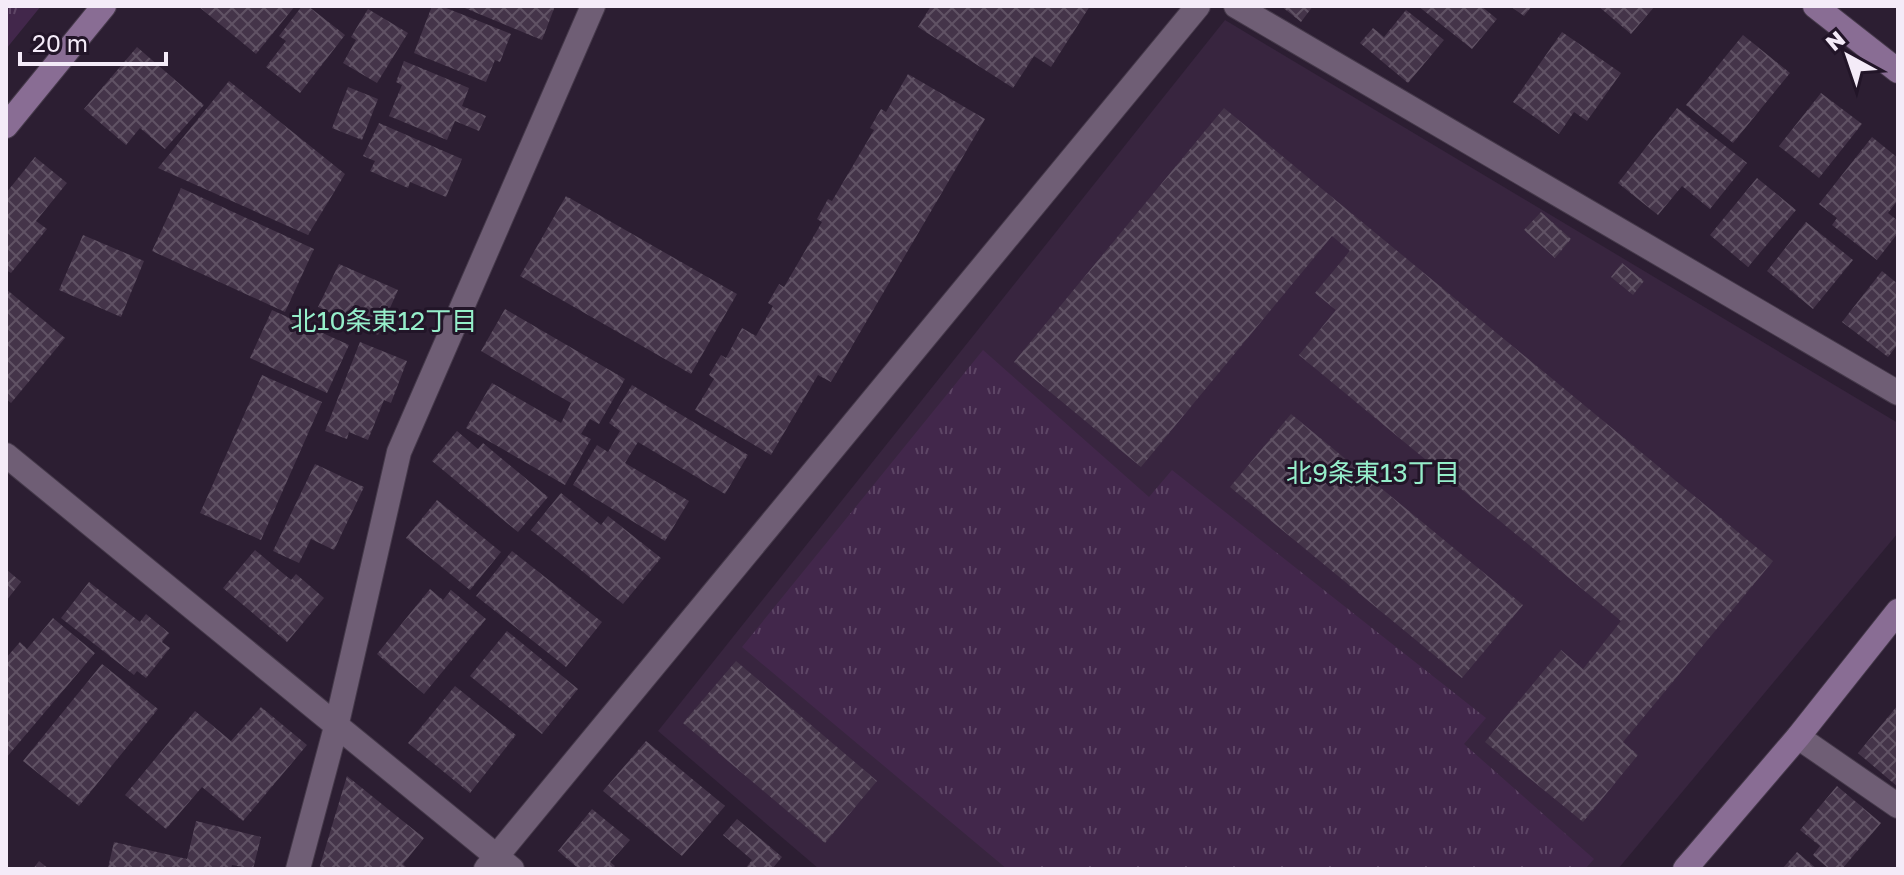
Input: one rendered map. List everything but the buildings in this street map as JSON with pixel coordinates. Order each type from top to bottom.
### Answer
[{"type":"street","points":[[6,126],[104,6]]},
{"type":"street","points":[[298,869],[337,723],[399,452],[593,6]]},
{"type":"street","points":[[6,455],[337,723],[498,865],[1198,6]]},
{"type":"street","points":[[1236,6],[1898,393]]},
{"type":"street","points":[[1815,6],[1898,71]]},
{"type":"street","points":[[1685,869],[1798,737],[1898,611]]},
{"type":"street","points":[[1798,737],[1898,806]]},
{"type":"shaded area","points":[[1225,20],[1898,423],[1898,533],[1618,869],[819,869],[658,731]]},
{"type":"green space","points":[[6,6],[41,6],[6,49]]},
{"type":"green space","points":[[983,350],[1149,497],[1172,470],[1486,718],[1464,744],[1594,859],[1585,869],[1007,869],[742,647]]},
{"type":"district","name":"北10条東12丁目","points":[[384,321]]},
{"type":"district","name":"北9条東13丁目","points":[[1373,473]]}]
